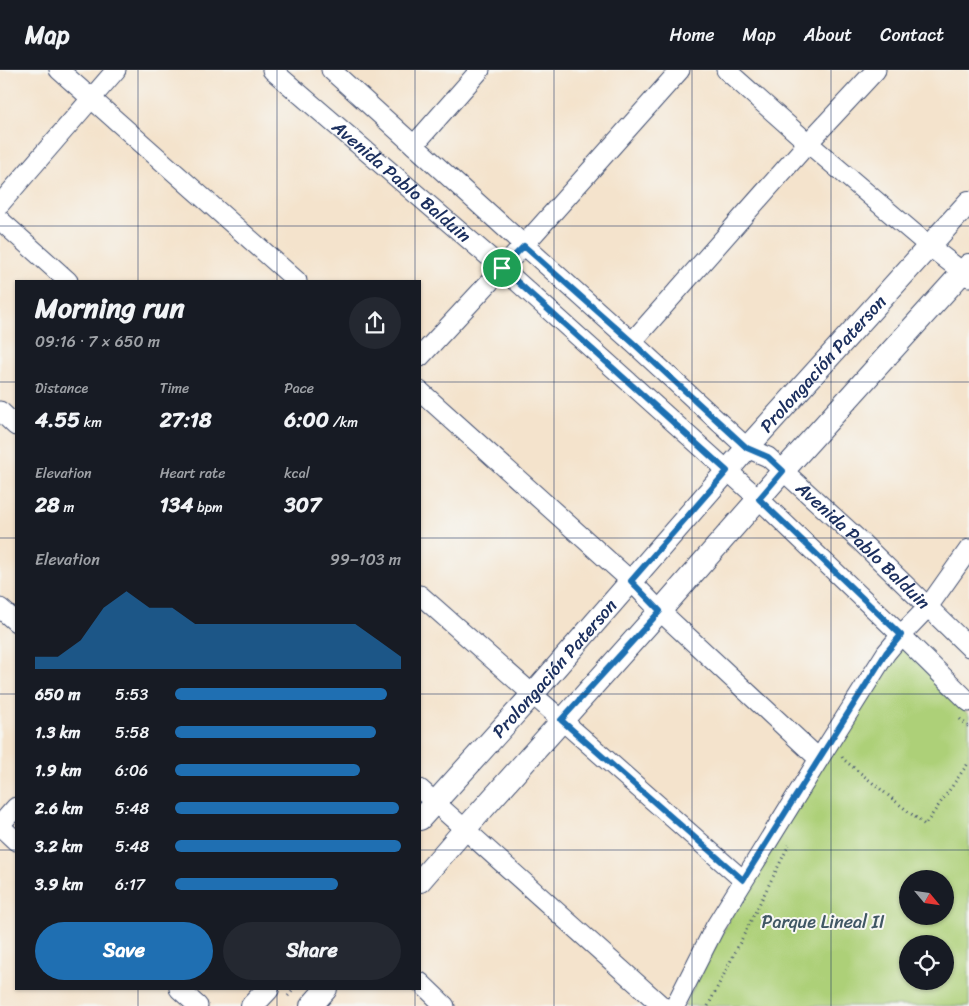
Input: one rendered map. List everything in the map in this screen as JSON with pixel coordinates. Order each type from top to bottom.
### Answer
[{"type":"street","points":[[59,70],[296,280]]},
{"type":"street","points":[[0,204],[116,70]]},
{"type":"street","name":"Avenida Pablo Balduin","points":[[272,70],[502,268],[759,499],[901,635],[962,708]]},
{"type":"street","name":"Avenida Pablo Balduin","points":[[331,70],[747,448],[768,457],[969,647]]},
{"type":"street","points":[[414,145],[480,70]]},
{"type":"street","points":[[421,356],[524,246],[680,70]]},
{"type":"street","points":[[421,880],[783,471],[967,271],[929,246],[808,144],[726,70]]},
{"type":"street","points":[[632,342],[876,70]]},
{"type":"street","name":"Prolongación Paterson","points":[[421,817],[428,796],[532,695],[747,448],[969,202]]},
{"type":"street","points":[[0,220],[67,280]]},
{"type":"street","points":[[421,392],[631,581],[660,611],[819,759]]},
{"type":"street","points":[[0,411],[15,425]]},
{"type":"street","points":[[675,1006],[715,927],[743,880],[886,653],[928,607],[969,549]]},
{"type":"street","points":[[421,596],[743,880]]},
{"type":"street","points":[[0,608],[15,621]]},
{"type":"street","points":[[428,796],[662,1006]]},
{"type":"street","points":[[15,808],[0,826],[15,840]]},
{"type":"street","points":[[421,983],[445,1006]]},
{"type":"street","points":[[180,990],[198,1006]]},
{"type":"street","points":[[252,1006],[267,990]]},
{"type":"street","points":[[311,1006],[325,990]]},
{"type":"path","points":[[962,708],[969,727]]},
{"type":"path","points":[[841,754],[843,759],[925,825],[969,762]]},
{"type":"path","points":[[708,1006],[789,845]]},
{"type":"green space","name":"Parque Lineal II","points":[[902,646],[969,715],[969,1006],[684,1006],[747,886],[828,757]]},
{"type":"route","points":[[524,246],[747,448],[768,457],[783,471],[759,499],[901,635],[886,653],[743,880],[561,720],[660,611],[631,581],[727,471],[502,268],[524,246]]}]
